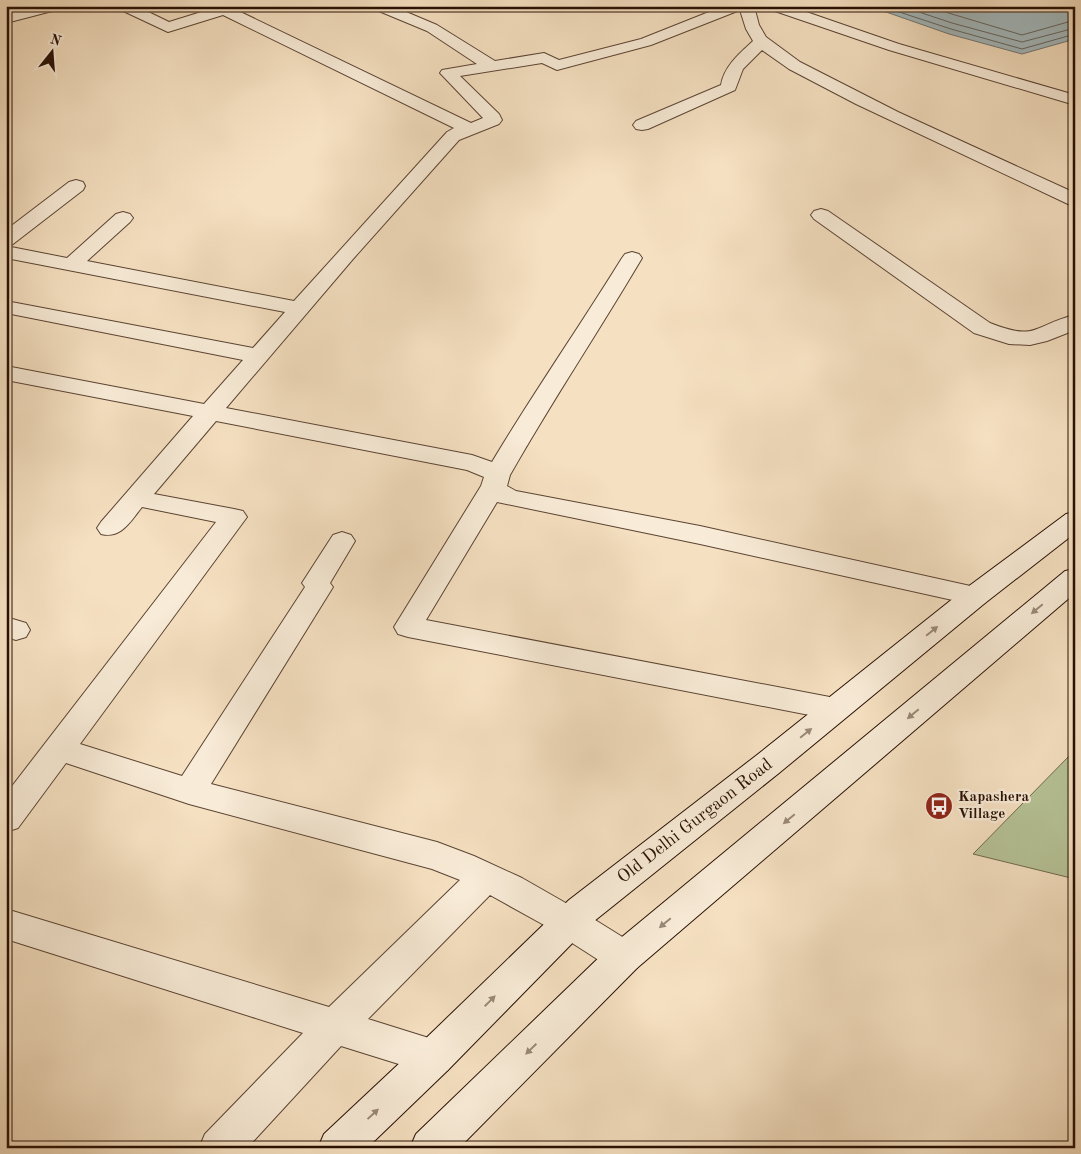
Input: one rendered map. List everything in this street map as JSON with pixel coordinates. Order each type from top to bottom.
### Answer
[{"type":"street","points":[[6,19],[55,6]]},
{"type":"street","points":[[124,6],[168,27],[220,8],[470,129]]},
{"type":"street","points":[[379,6],[432,28],[492,66]]},
{"type":"street","points":[[110,528],[387,208],[453,136],[490,122],[493,118],[448,73],[544,58],[557,66],[646,42],[738,6]]},
{"type":"street","points":[[747,6],[751,24],[762,41],[785,59],[860,100],[1037,180],[1075,200]]},
{"type":"street","points":[[774,6],[921,55],[1075,100]]},
{"type":"street","points":[[642,125],[729,87],[729,82],[735,68],[762,41]]},
{"type":"street","points":[[6,240],[76,186]]},
{"type":"street","points":[[821,215],[982,328],[1002,336],[1020,339],[1041,338],[1075,321]]},
{"type":"street","points":[[72,264],[123,218]]},
{"type":"street","points":[[6,252],[300,308]]},
{"type":"street","points":[[632,258],[595,319],[541,400],[408,626],[835,709]]},
{"type":"street","points":[[6,307],[259,356]]},
{"type":"street","points":[[6,373],[456,459],[487,468],[495,480],[497,491],[504,496],[975,596]]},
{"type":"street","points":[[6,819],[60,750],[234,517],[135,498]]},
{"type":"street","name":"Old Delhi Gurgaon Road","points":[[338,1148],[434,1057],[569,922],[975,596],[1075,520]]},
{"type":"street","points":[[189,791],[319,587],[316,583],[342,541]]},
{"type":"street","points":[[430,1148],[624,957],[1075,578]]},
{"type":"street","points":[[60,750],[189,791],[437,856],[487,876],[569,922],[624,957]]},
{"type":"street","points":[[219,1148],[335,1026],[487,876]]},
{"type":"street","points":[[6,924],[434,1057]]},
{"type":"green space","points":[[1075,750],[1075,879],[973,854]]},
{"type":"water","points":[[869,6],[1075,6],[1075,39],[1022,54],[949,34]]},
{"type":"place","name":"Kapashera Village","points":[[939,806]]}]
